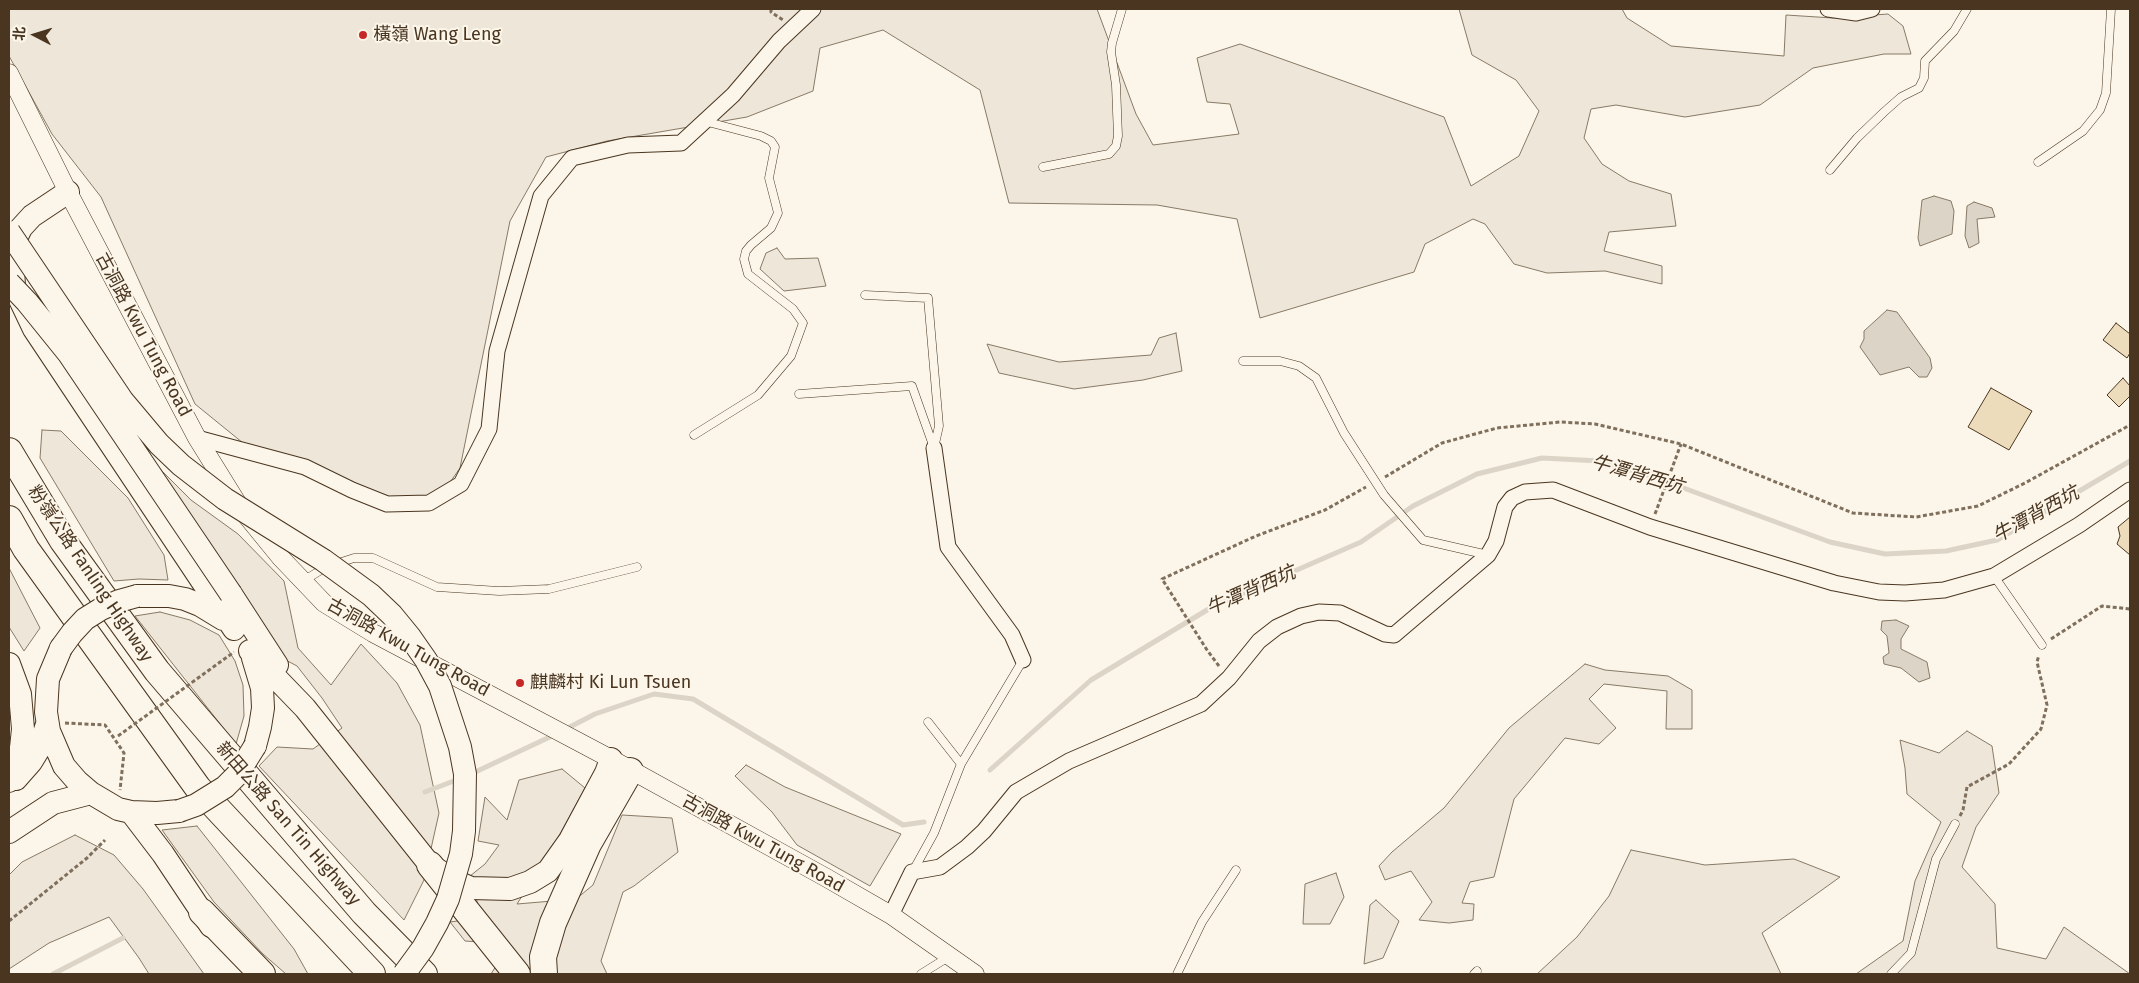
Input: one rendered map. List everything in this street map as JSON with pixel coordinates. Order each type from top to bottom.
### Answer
[{"type":"highway","name":"粉嶺公路 Fanling Highway","points":[[9,451],[63,541],[157,671]]},
{"type":"highway","name":"粉嶺公路 Fanling Highway","points":[[9,519],[26,550],[129,694]]},
{"type":"highway","name":"新田公路 San Tin Highway","points":[[157,671],[364,913],[424,974]]},
{"type":"highway","name":"新田公路 San Tin Highway","points":[[129,694],[198,788],[372,974]]},
{"type":"highway","points":[[544,974],[543,958],[553,923],[620,765]]},
{"type":"highway","points":[[430,865],[517,974]]},
{"type":"highway","points":[[202,912],[262,974]]},
{"type":"main road","points":[[68,192],[32,216],[20,228],[12,247],[11,283],[34,329],[234,630],[242,651],[258,669],[262,688],[263,708],[254,746],[237,775],[225,788],[196,805],[180,810],[156,813],[125,804]]},
{"type":"main road","points":[[9,232],[122,400],[160,444],[181,464],[225,499],[332,566],[371,594],[410,637],[426,660],[440,686],[460,747],[465,774],[464,831],[457,868],[448,899],[423,948],[404,974]]},
{"type":"main road","points":[[11,283],[69,354],[231,594],[305,708],[430,865],[471,888],[510,889],[530,882],[548,871],[570,840],[606,773],[620,765]]},
{"type":"main road","points":[[125,804],[118,809],[91,793],[64,766],[55,749],[48,679],[61,648],[85,619],[118,601],[137,596],[169,596],[185,599],[218,615],[234,630]]},
{"type":"main road","points":[[242,651],[305,708]]},
{"type":"main road","points":[[9,656],[51,720]]},
{"type":"main road","points":[[9,664],[20,694],[23,729],[21,748],[9,781]]},
{"type":"main road","points":[[9,788],[31,762],[39,749],[51,720]]},
{"type":"main road","points":[[9,832],[53,803],[91,793]]},
{"type":"main road","points":[[125,804],[163,854],[244,974]]},
{"type":"street","points":[[197,438],[305,467],[386,504],[429,503],[462,484],[489,429],[497,351],[541,196],[572,158],[628,145],[681,142],[733,95],[779,41],[812,9]]},
{"type":"street","points":[[1828,9],[1856,13],[1872,9]]},
{"type":"street","name":"古洞路 Kwu Tung Road","points":[[9,73],[68,192],[197,438],[241,509],[324,603],[373,633],[620,765],[891,915],[976,974]]},
{"type":"street","points":[[934,448],[948,547],[1012,635],[1022,660]]},
{"type":"street","points":[[891,915],[912,872],[940,867],[968,847],[984,832],[1016,792],[1069,761],[1201,704],[1229,678],[1259,642],[1277,627],[1301,616],[1319,612],[1340,613],[1384,634],[1394,635],[1488,555],[1496,541],[1504,507],[1512,498],[1525,492],[1553,490],[1650,527],[1843,585],[1879,592],[1905,593],[1944,590],[1994,576],[2079,525],[2130,490]]},
{"type":"lane","points":[[1043,166],[1109,154],[1116,146],[1118,136],[1116,85],[1111,52],[1122,9]]},
{"type":"lane","points":[[1830,170],[1857,138],[1884,112],[1901,97],[1919,88],[1924,78],[1925,61],[1954,31],[1967,9]]},
{"type":"lane","points":[[2038,162],[2084,131],[2100,110],[2106,92],[2111,9]]},
{"type":"lane","points":[[694,435],[758,395],[791,356],[801,333],[803,323],[793,309],[748,274],[744,260],[746,251],[771,228],[778,213],[769,178],[775,147],[771,142],[760,136],[704,121]]},
{"type":"lane","points":[[865,295],[928,298],[939,426],[934,448]]},
{"type":"lane","points":[[1243,361],[1280,361],[1299,366],[1316,378],[1344,433],[1384,495],[1424,540],[1488,555]]},
{"type":"lane","points":[[799,394],[912,386],[934,448]]},
{"type":"lane","points":[[303,581],[326,567],[354,558],[373,558],[437,587],[499,591],[549,590],[637,567]]},
{"type":"lane","points":[[1994,576],[2042,645]]},
{"type":"lane","points":[[912,872],[934,833],[961,764],[1022,660]]},
{"type":"lane","points":[[928,722],[961,764]]},
{"type":"lane","points":[[1891,974],[1911,953],[1936,859],[1955,824]]},
{"type":"lane","points":[[1177,974],[1202,922],[1236,870]]},
{"type":"lane","points":[[921,974],[950,956]]},
{"type":"path","points":[[1229,678],[1207,650],[1162,579],[1256,536],[1325,510],[1442,443],[1497,428],[1560,422],[1595,424],[1681,444],[1852,512],[1916,517],[1978,506],[2025,483],[2130,425]]},
{"type":"path","points":[[1655,515],[1681,444]]},
{"type":"path","points":[[1955,824],[1963,810],[1967,786],[2009,764],[2041,729],[2047,705],[2037,662],[2042,645],[2102,606],[2130,608]]},
{"type":"path","points":[[116,737],[242,651]]},
{"type":"path","points":[[51,720],[105,725],[116,737],[124,752],[125,804]]},
{"type":"path","points":[[9,921],[87,858],[105,840]]},
{"type":"shaded area","points":[[9,9],[1097,9],[1136,114],[1153,145],[1239,134],[1230,104],[1207,102],[1197,58],[1240,44],[1444,117],[1471,186],[1519,156],[1539,111],[1516,80],[1472,55],[1459,9],[1622,9],[1627,18],[1671,46],[1784,56],[1786,15],[1833,18],[1888,14],[1903,26],[1911,54],[1884,54],[1813,68],[1760,105],[1685,117],[1616,105],[1591,109],[1584,138],[1602,164],[1629,181],[1671,194],[1676,226],[1609,232],[1604,251],[1662,266],[1662,284],[1605,271],[1547,273],[1514,264],[1485,224],[1473,219],[1425,244],[1414,272],[1260,318],[1237,219],[1157,205],[1009,203],[980,90],[883,30],[820,48],[813,91],[747,117],[607,141],[546,157],[510,221],[460,468],[437,501],[350,493],[259,456],[195,404],[101,197],[52,134],[9,56]]},
{"type":"shaded area","points":[[1934,196],[1951,201],[1954,211],[1952,234],[1920,246],[1918,238],[1922,200]]},
{"type":"shaded area","points":[[1974,202],[1992,208],[1995,217],[1977,219],[1979,243],[1969,248],[1965,236],[1967,206]]},
{"type":"shaded area","points":[[777,248],[785,259],[818,258],[826,286],[784,291],[760,269],[766,253]]},
{"type":"shaded area","points":[[1887,310],[1897,312],[1930,358],[1932,368],[1927,377],[1919,377],[1909,367],[1880,375],[1860,347],[1864,339],[1864,331]]},
{"type":"shaded area","points":[[1176,333],[1182,371],[1143,380],[1074,389],[999,373],[987,344],[1059,362],[1151,355],[1159,338]]},
{"type":"shaded area","points":[[42,430],[61,431],[128,498],[164,555],[168,580],[139,579],[114,581],[40,458]]},
{"type":"shaded area","points":[[161,470],[191,500],[238,534],[284,581],[298,648],[331,685],[361,644],[397,683],[420,725],[439,813],[424,880],[404,920],[259,766],[277,747],[313,749],[342,728],[297,666],[263,648],[151,500]]},
{"type":"shaded area","points":[[9,568],[40,628],[24,651],[9,627]]},
{"type":"shaded area","points":[[160,612],[190,620],[219,635],[235,661],[243,685],[244,716],[236,744],[135,616]]},
{"type":"shaded area","points":[[1896,620],[1909,626],[1901,639],[1901,649],[1927,662],[1930,678],[1919,682],[1901,668],[1884,664],[1883,657],[1889,653],[1887,636],[1881,630],[1882,621]]},
{"type":"shaded area","points":[[1585,664],[1605,670],[1668,676],[1692,690],[1692,729],[1666,729],[1667,691],[1604,684],[1589,699],[1616,728],[1599,744],[1565,738],[1514,799],[1494,877],[1470,882],[1462,903],[1474,904],[1473,920],[1449,923],[1419,920],[1432,902],[1411,871],[1385,880],[1379,866],[1392,852],[1444,808],[1509,728]]},
{"type":"shaded area","points":[[1967,731],[1992,746],[1999,793],[1976,827],[1962,867],[1995,904],[1997,948],[2046,959],[2064,927],[2130,974],[1856,974],[1903,941],[1915,881],[1941,822],[1907,794],[1900,740],[1939,753]]},
{"type":"shaded area","points":[[746,765],[785,787],[901,834],[870,886],[797,845],[772,812],[735,776]]},
{"type":"shaded area","points":[[562,769],[585,788],[554,845],[517,904],[576,899],[593,885],[622,815],[672,818],[678,852],[634,886],[623,892],[601,961],[607,974],[491,974],[510,944],[465,941],[450,922],[487,917],[478,905],[470,876],[485,864],[499,845],[478,841],[485,797],[507,820],[519,780]]},
{"type":"shaded area","points":[[197,826],[294,949],[308,974],[286,974],[263,954],[214,902],[162,830]]},
{"type":"shaded area","points":[[75,835],[114,855],[143,889],[204,974],[149,974],[109,917],[49,943],[9,969],[9,875],[22,862]]},
{"type":"shaded area","points":[[1631,850],[1705,865],[1794,859],[1840,877],[1762,933],[1781,974],[1537,974],[1577,937],[1609,896]]},
{"type":"shaded area","points":[[1336,873],[1344,897],[1330,924],[1303,924],[1305,884]]},
{"type":"shaded area","points":[[1376,900],[1399,921],[1383,958],[1364,964],[1370,905]]},
{"type":"building","points":[[2116,323],[2130,334],[2130,353],[2127,358],[2103,340]]},
{"type":"building","points":[[2123,378],[2130,386],[2130,396],[2119,407],[2107,395]]},
{"type":"building","points":[[1991,388],[2032,411],[2009,450],[1968,427]]},
{"type":"building","points":[[2130,517],[2130,555],[2117,544],[2120,536],[2118,527]]},
{"type":"waterway","name":"牛潭背西坑","points":[[990,770],[1091,680],[1212,607],[1361,542],[1413,506],[1477,474],[1542,458],[1600,461],[1651,476],[1830,542],[1885,554],[1946,551],[1997,540],[2130,461]]},
{"type":"waterway","points":[[564,730],[595,714],[654,694],[693,699],[903,825],[924,822]]},
{"type":"waterway","points":[[471,774],[554,735]]},
{"type":"waterway","points":[[425,792],[459,779]]},
{"type":"waterway","points":[[53,974],[123,938]]},
{"type":"place","name":"橫嶺 Wang Leng","points":[[363,35]]},
{"type":"place","name":"麒麟村 Ki Lun Tsuen","points":[[520,683]]}]
